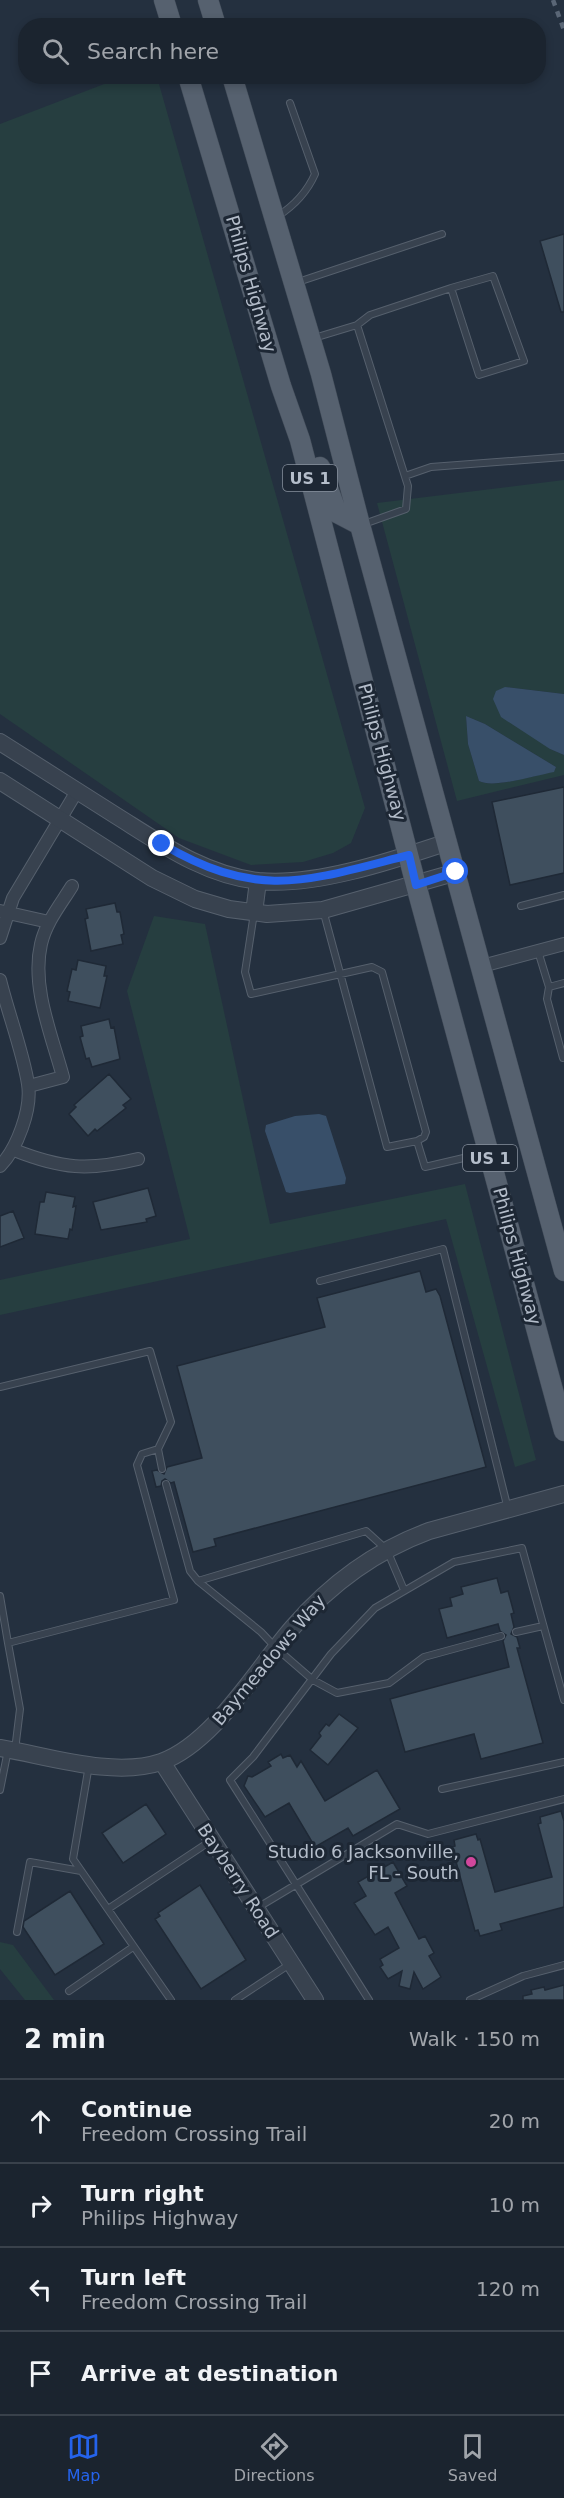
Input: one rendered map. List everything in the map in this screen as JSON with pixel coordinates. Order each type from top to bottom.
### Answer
[{"type":"main road","points":[[164,0],[170,18]]},
{"type":"main road","points":[[208,0],[214,18]]},
{"type":"main road","name":"Philips Highway","points":[[190,84],[281,386],[300,440],[416,885],[564,1431]]},
{"type":"main road","name":"US 1","points":[[234,84],[311,339],[360,525],[554,1219],[564,1271]]},
{"type":"main road","points":[[300,440],[319,465],[337,513],[360,525]]},
{"type":"street","points":[[0,742],[190,861],[232,876],[258,881],[300,880],[409,855],[448,842]]},
{"type":"street","points":[[0,781],[174,890],[211,904],[254,913],[291,913],[323,909],[416,885],[456,872]]},
{"type":"street","points":[[0,938],[4,912],[77,791]]},
{"type":"street","points":[[254,913],[258,881]]},
{"type":"street","points":[[29,1086],[63,1077],[43,1001],[39,970],[41,944],[49,922],[72,886]]},
{"type":"street","points":[[4,912],[49,922]]},
{"type":"street","points":[[482,966],[564,944]]},
{"type":"street","points":[[0,980],[29,1086],[25,1115],[14,1150],[0,1166]]},
{"type":"street","points":[[14,1150],[40,1160],[77,1167],[106,1167],[138,1159]]},
{"type":"street","name":"Baymeadows Way","points":[[8,1749],[115,1767],[162,1762],[191,1745],[213,1726],[276,1648],[329,1588],[362,1564],[429,1531],[564,1494]]},
{"type":"street","name":"Bayberry Road","points":[[162,1762],[315,2000]]},
{"type":"lane","points":[[275,218],[308,190],[315,174],[290,103]]},
{"type":"lane","points":[[295,283],[442,234]]},
{"type":"lane","points":[[311,339],[357,325],[370,315],[451,288],[493,276],[524,361],[479,375],[451,288]]},
{"type":"lane","points":[[357,325],[408,486],[406,509],[360,525]]},
{"type":"lane","points":[[405,476],[431,467],[564,457]]},
{"type":"lane","points":[[521,906],[564,895]]},
{"type":"lane","points":[[254,913],[245,972],[251,994],[339,973],[372,967],[382,972],[426,1132],[424,1137],[417,1141],[387,1147],[339,973],[323,909]]},
{"type":"lane","points":[[538,951],[549,987],[547,999],[563,1058]]},
{"type":"lane","points":[[549,987],[564,983]]},
{"type":"lane","points":[[417,1141],[425,1167],[489,1152]]},
{"type":"lane","points":[[320,1281],[443,1249],[508,1510]]},
{"type":"lane","points":[[0,1388],[150,1351],[171,1422],[158,1449],[162,1469]]},
{"type":"lane","points":[[8,1644],[174,1600],[137,1465],[142,1454],[158,1449]]},
{"type":"lane","points":[[166,1484],[190,1571],[198,1581],[261,1632],[313,1680],[337,1693],[389,1683],[424,1657],[501,1636]]},
{"type":"lane","points":[[198,1581],[366,1532],[387,1550],[404,1590]]},
{"type":"lane","points":[[369,2000],[230,1780],[253,1757],[332,1654],[375,1608],[454,1562],[522,1548],[564,1700]]},
{"type":"lane","points":[[0,1596],[20,1709],[8,1749],[0,1790]]},
{"type":"lane","points":[[516,1632],[543,1626]]},
{"type":"lane","points":[[442,1789],[564,1762]]},
{"type":"lane","points":[[89,1764],[73,1859],[171,2000]]},
{"type":"lane","points":[[256,1909],[397,1824],[428,1834],[564,1799]]},
{"type":"lane","points":[[108,1909],[212,1840]]},
{"type":"lane","points":[[17,1932],[30,1862],[81,1871]]},
{"type":"lane","points":[[69,1991],[133,1947]]},
{"type":"lane","points":[[235,2000],[291,1963]]},
{"type":"lane","points":[[470,2000],[523,1976],[564,1965]]},
{"type":"green space","points":[[104,84],[159,84],[365,808],[351,843],[333,853],[303,862],[251,865],[179,838],[0,714],[0,124]]},
{"type":"green space","points":[[564,480],[564,694],[505,687],[550,749],[564,755],[564,775],[457,801],[377,503]],"holes":[[[466,716],[485,724],[556,767],[554,771],[504,782],[479,781],[468,744]]]},
{"type":"green space","points":[[154,916],[205,924],[270,1224],[465,1184],[536,1460],[515,1467],[446,1219],[0,1315],[0,1280],[190,1239],[127,991]]},
{"type":"green space","points":[[0,1942],[13,1945],[54,2000],[25,2000],[0,1969]]},
{"type":"water","points":[[505,687],[564,694],[564,755],[550,749],[501,717],[493,699],[496,691]]},
{"type":"water","points":[[466,716],[485,724],[556,767],[554,772],[515,781],[486,783],[479,781],[468,744]]},
{"type":"water","points":[[319,1114],[326,1116],[346,1178],[345,1184],[286,1192],[265,1131],[266,1125],[295,1116]]},
{"type":"building","points":[[564,234],[564,312],[561,312],[540,241]]},
{"type":"building","points":[[564,787],[564,873],[510,885],[492,802]]},
{"type":"building","points":[[115,903],[117,912],[120,912],[124,934],[121,935],[123,944],[91,951],[85,919],[88,918],[86,909]]},
{"type":"building","points":[[78,960],[106,966],[104,976],[107,976],[100,1008],[68,1001],[70,992],[67,991],[72,969],[76,970]]},
{"type":"building","points":[[109,1019],[111,1028],[114,1027],[120,1059],[92,1067],[89,1058],[86,1059],[80,1037],[83,1036],[81,1026]]},
{"type":"building","points":[[109,1074],[131,1099],[123,1105],[126,1108],[88,1136],[69,1114],[76,1107],[74,1105]]},
{"type":"building","points":[[148,1188],[156,1216],[146,1219],[147,1222],[101,1230],[93,1202]]},
{"type":"building","points":[[46,1192],[75,1197],[73,1207],[76,1206],[72,1230],[70,1229],[68,1239],[35,1234],[40,1202],[44,1202]]},
{"type":"building","points":[[13,1211],[24,1238],[0,1247],[0,1216]]},
{"type":"building","points":[[420,1271],[426,1292],[436,1289],[440,1296],[486,1467],[214,1539],[216,1546],[193,1552],[174,1482],[171,1483],[165,1479],[161,1486],[156,1487],[152,1471],[157,1470],[164,1474],[167,1467],[202,1458],[177,1366],[325,1327],[317,1298]]},
{"type":"building","points":[[497,1578],[501,1593],[508,1591],[514,1613],[511,1614],[514,1627],[511,1634],[517,1637],[520,1648],[517,1648],[543,1743],[481,1759],[474,1734],[405,1752],[390,1699],[509,1667],[503,1641],[506,1635],[500,1631],[498,1624],[447,1638],[439,1609],[452,1606],[450,1598],[463,1594],[461,1587]]},
{"type":"building","points":[[339,1714],[358,1728],[328,1765],[310,1750],[321,1736],[319,1733],[326,1724],[329,1726]]},
{"type":"building","points":[[281,1754],[283,1758],[290,1755],[297,1767],[301,1761],[325,1801],[377,1770],[400,1809],[353,1836],[348,1828],[315,1847],[289,1803],[265,1817],[244,1786],[248,1776],[252,1777],[271,1766],[268,1762]]},
{"type":"building","points":[[146,1804],[166,1834],[123,1863],[102,1833]]},
{"type":"building","name":"Studio 6 Jacksonville, FL - South","points":[[561,1811],[564,1821],[564,1907],[500,1924],[502,1930],[480,1936],[478,1930],[475,1931],[452,1847],[455,1846],[454,1840],[476,1834],[478,1840],[480,1839],[495,1892],[552,1877],[538,1824],[541,1823],[540,1817]]},
{"type":"building","points":[[393,1862],[407,1886],[395,1893],[419,1939],[425,1936],[434,1953],[429,1956],[441,1977],[423,1989],[414,1972],[410,1989],[399,1986],[402,1971],[388,1979],[380,1967],[383,1965],[380,1959],[399,1948],[388,1927],[375,1935],[354,1903],[366,1896],[358,1882]]},
{"type":"building","points":[[200,1885],[246,1960],[201,1989],[155,1919],[160,1916],[158,1913]]},
{"type":"building","points":[[70,1891],[104,1944],[55,1975],[23,1927],[24,1921]]},
{"type":"building","points":[[564,1985],[564,2000],[523,2000],[523,1996],[532,1994],[531,1990],[544,1987],[545,1990]]},
{"type":"railway","points":[[553,0],[564,30]]},
{"type":"place","name":"Studio 6 Jacksonville, FL - South","points":[[471,1862]]},
{"type":"route","points":[[162,844],[190,861],[210,869],[258,881],[300,880],[409,855],[416,885],[456,872]]}]
